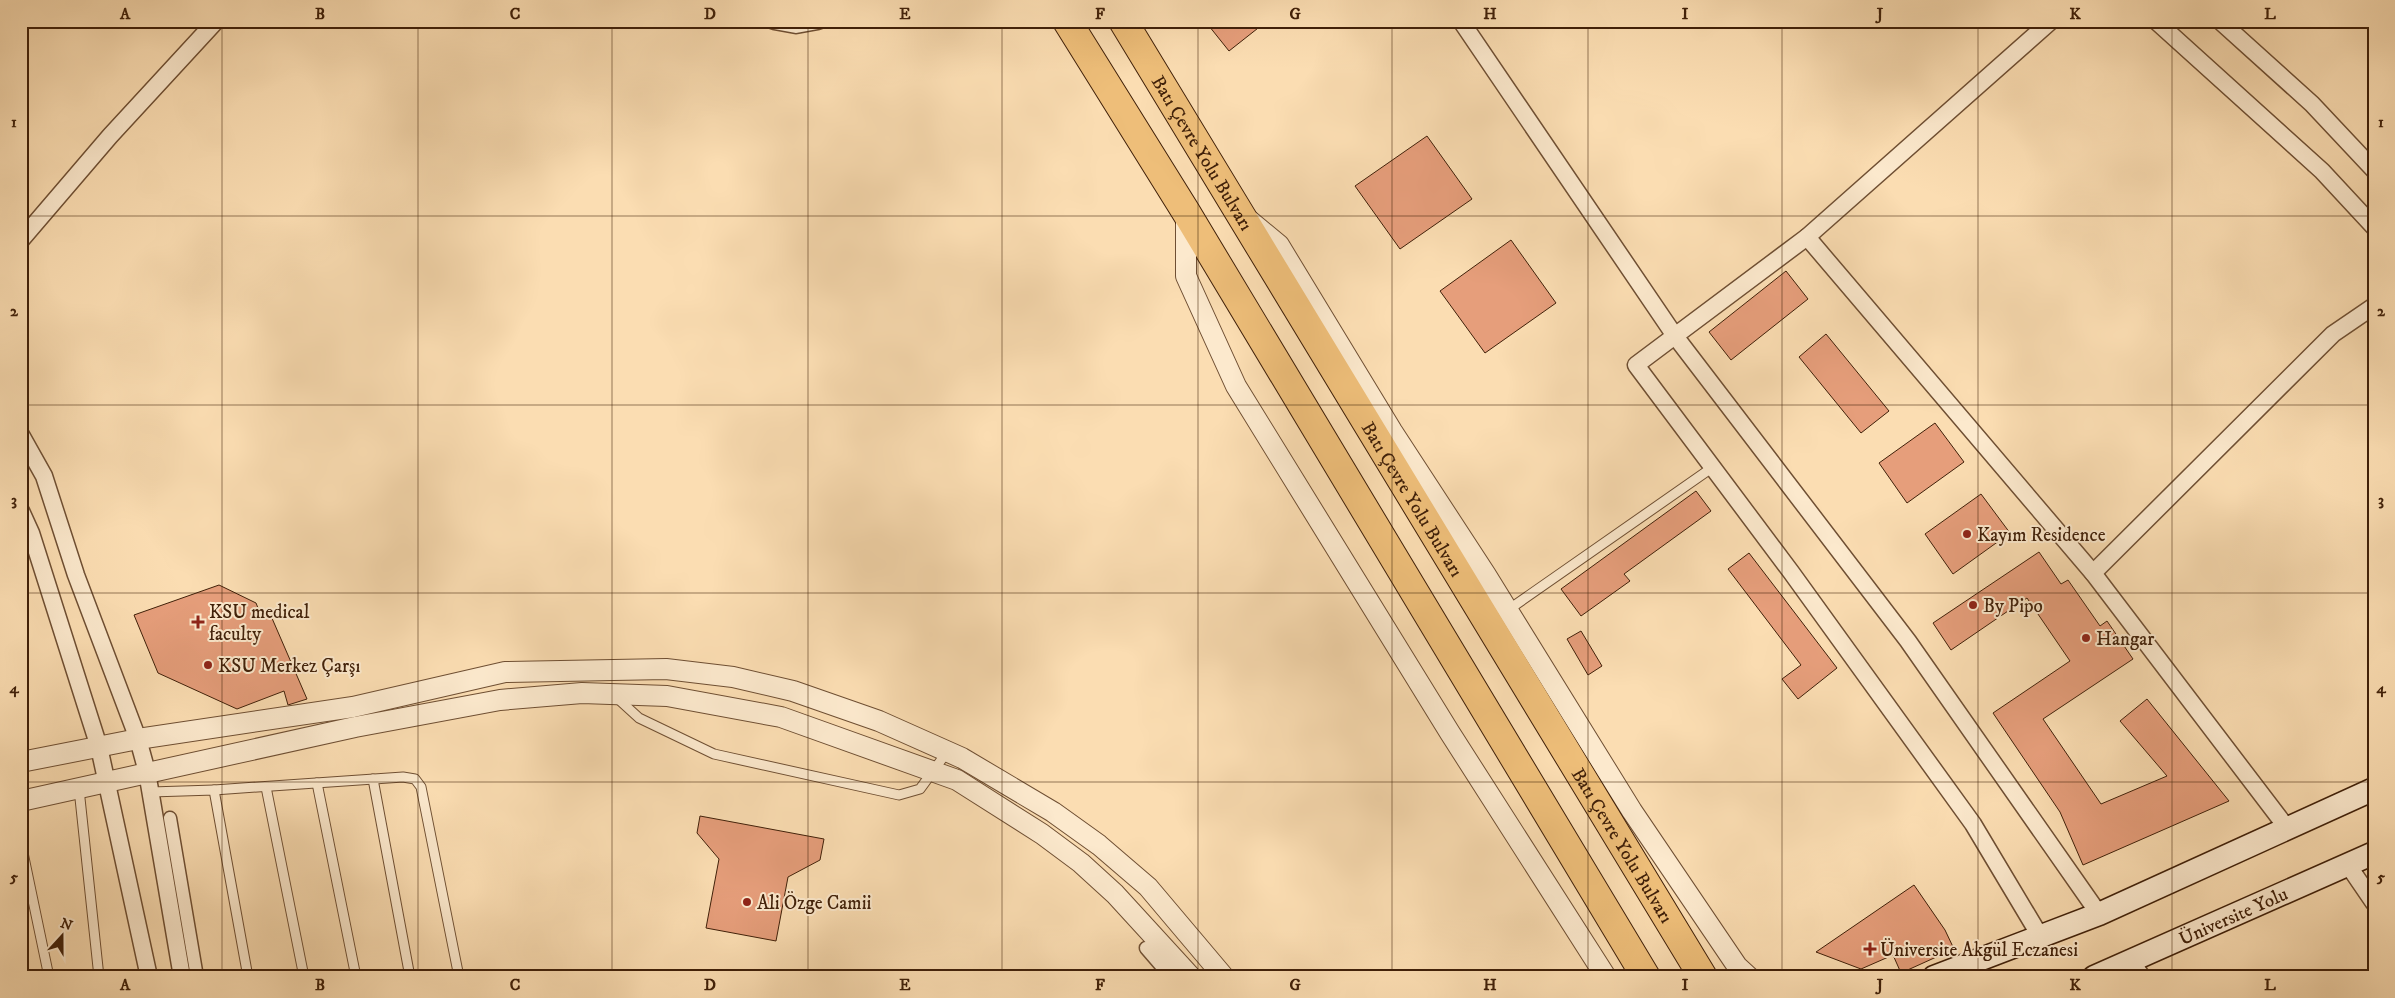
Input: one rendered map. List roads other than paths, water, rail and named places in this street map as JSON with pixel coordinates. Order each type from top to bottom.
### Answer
[{"type":"highway","points":[[1067,21],[1186,212],[1644,975]]},
{"type":"highway","name":"Batı Çevre Yolu Bulvarı","points":[[1123,21],[1703,977]]},
{"type":"main road","points":[[1934,977],[2099,914],[2374,789]]},
{"type":"main road","name":"Üniversite Yolu","points":[[2094,977],[2136,969],[2374,852]]},
{"type":"street","points":[[21,240],[110,136],[216,21]]},
{"type":"street","points":[[774,21],[796,25],[818,21]]},
{"type":"street","points":[[1461,21],[1675,336],[1908,641],[2099,914]]},
{"type":"street","points":[[2040,936],[1973,824],[1792,572],[1636,365],[1808,237],[2051,21]]},
{"type":"street","points":[[2156,21],[2322,171],[2374,227]]},
{"type":"street","points":[[2220,21],[2312,104],[2374,170]]},
{"type":"street","points":[[1186,212],[1186,276],[1236,386],[1450,733],[1606,977]]},
{"type":"street","points":[[1241,213],[1279,246],[1392,431],[1508,610],[1632,811],[1737,966],[1749,977]]},
{"type":"street","points":[[1808,237],[2093,573],[2287,828]]},
{"type":"street","points":[[2093,573],[2333,334],[2374,306]]},
{"type":"street","points":[[21,435],[44,476],[76,575],[138,739],[147,772],[182,977]]},
{"type":"street","points":[[21,511],[31,533],[98,747],[149,977]]},
{"type":"street","points":[[21,762],[138,739],[353,707],[505,672],[666,668],[733,677],[793,691],[879,721],[948,752],[1053,812],[1099,845],[1148,887],[1224,977]]},
{"type":"street","points":[[21,801],[355,727],[500,700],[582,693],[668,696],[781,717],[957,780],[1042,834],[1081,863],[1115,894],[1191,977]]},
{"type":"street","points":[[170,818],[197,977]]},
{"type":"street","points":[[2348,865],[2374,903]]},
{"type":"street","points":[[1146,948],[1171,977]]},
{"type":"lane","points":[[1508,610],[1713,467]]},
{"type":"lane","points":[[612,694],[638,718],[714,754],[899,795],[920,789],[935,772],[948,752]]},
{"type":"lane","points":[[150,792],[266,787],[402,777],[415,779],[421,786],[459,977]]},
{"type":"lane","points":[[373,779],[410,977]]},
{"type":"lane","points":[[317,783],[356,977]]},
{"type":"lane","points":[[266,787],[304,977]]},
{"type":"lane","points":[[79,789],[99,977]]},
{"type":"lane","points":[[214,790],[248,977]]},
{"type":"lane","points":[[21,843],[49,977]]},
{"type":"place","name":"Kayım Residence","points":[[1967,534]]},
{"type":"place","name":"By Pipo","points":[[1973,605]]},
{"type":"place","name":"KSU medical faculty","points":[[198,622]]},
{"type":"place","name":"Hangar","points":[[2086,638]]},
{"type":"place","name":"KSU Merkez Çarşı","points":[[208,665]]},
{"type":"place","name":"Ali Özge Camii","points":[[747,902]]},
{"type":"place","name":"Üniversite Akgül Eczanesi","points":[[1870,949]]}]
